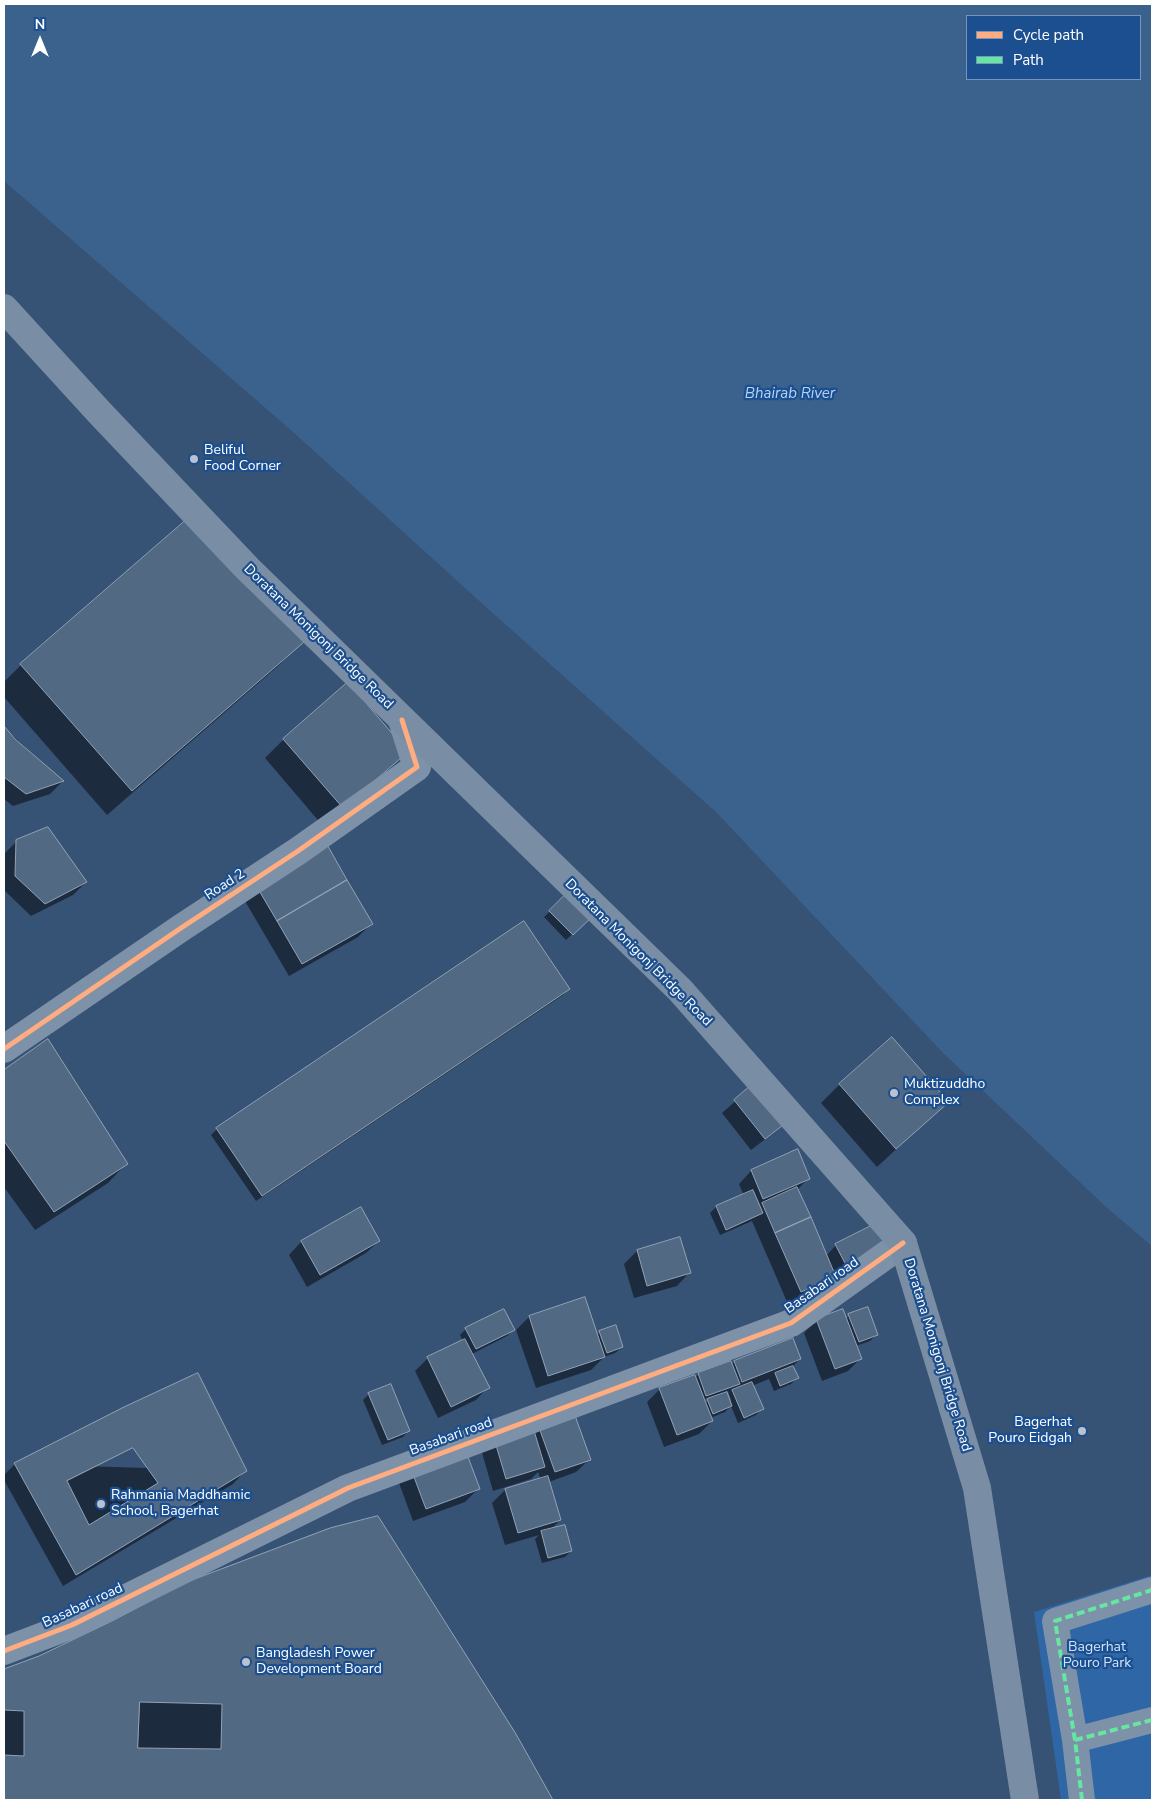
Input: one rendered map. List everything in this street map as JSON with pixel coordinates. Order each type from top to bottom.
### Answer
[{"type":"main road","name":"Doratana Monigonj Bridge Road","points":[[4,308],[99,412],[247,568],[680,990],[903,1243],[976,1488],[1025,1800]]},
{"type":"street","name":"Road 2","points":[[4,1049],[298,851],[417,767],[402,720]]},
{"type":"street","name":"Basabari road","points":[[4,1651],[72,1625],[348,1488],[791,1323],[903,1243]]},
{"type":"street","points":[[1082,1800],[1075,1740],[1055,1621],[1152,1590]]},
{"type":"street","points":[[1075,1740],[1152,1720]]},
{"type":"green space","name":"Bagerhat Pouro Park","points":[[1152,1575],[1152,1800],[1061,1800],[1034,1612]]},
{"type":"water","name":"Bhairab River","points":[[4,4],[1152,4],[1152,1246],[1106,1207],[944,1054],[717,813],[293,432],[4,181]]},
{"type":"building","points":[[192,515],[304,642],[132,791],[20,664]]},
{"type":"building","points":[[348,682],[408,752],[343,808],[283,739]]},
{"type":"building","points":[[4,726],[15,739],[64,781],[26,794],[4,777]]},
{"type":"building","points":[[48,827],[87,882],[45,904],[15,876],[16,840]]},
{"type":"building","points":[[325,841],[347,880],[277,921],[254,882]]},
{"type":"building","points":[[347,880],[373,924],[302,964],[277,921]]},
{"type":"building","points":[[569,891],[593,916],[573,935],[549,911]]},
{"type":"building","points":[[524,921],[570,989],[262,1196],[216,1128]]},
{"type":"building","name":"Muktizuddho Complex","points":[[892,1037],[949,1102],[896,1149],[839,1084]]},
{"type":"building","points":[[48,1039],[128,1164],[54,1212],[4,1141],[4,1070]]},
{"type":"building","points":[[755,1082],[787,1122],[765,1139],[734,1100]]},
{"type":"building","points":[[798,1149],[810,1179],[763,1199],[751,1170]]},
{"type":"building","points":[[797,1187],[811,1217],[775,1233],[762,1203]]},
{"type":"building","points":[[753,1190],[763,1213],[726,1230],[716,1206]]},
{"type":"building","points":[[361,1207],[380,1241],[320,1275],[301,1241]]},
{"type":"building","points":[[811,1217],[836,1277],[801,1292],[775,1233]]},
{"type":"building","points":[[881,1221],[893,1244],[847,1267],[835,1244]]},
{"type":"building","points":[[680,1237],[691,1273],[647,1286],[637,1250]]},
{"type":"building","points":[[585,1297],[605,1357],[548,1376],[529,1316]]},
{"type":"building","points":[[868,1307],[878,1335],[859,1342],[848,1314]]},
{"type":"building","points":[[504,1309],[515,1330],[476,1349],[465,1328]]},
{"type":"building","points":[[843,1309],[862,1359],[835,1369],[816,1319]]},
{"type":"building","points":[[616,1325],[623,1347],[607,1353],[599,1331]]},
{"type":"building","points":[[793,1338],[801,1359],[742,1382],[734,1361]]},
{"type":"building","points":[[465,1339],[490,1388],[451,1407],[427,1357]]},
{"type":"building","points":[[731,1361],[740,1384],[706,1396],[698,1373]]},
{"type":"building","points":[[793,1366],[799,1378],[780,1386],[775,1373]]},
{"type":"building","points":[[198,1373],[247,1471],[76,1575],[14,1463],[124,1407]]},
{"type":"building","points":[[695,1375],[713,1421],[677,1435],[659,1388]]},
{"type":"building","points":[[752,1382],[764,1409],[744,1418],[732,1390]]},
{"type":"building","points":[[391,1384],[410,1431],[388,1440],[368,1393]]},
{"type":"building","points":[[727,1392],[732,1406],[713,1414],[707,1399]]},
{"type":"building","points":[[573,1410],[591,1460],[555,1472],[537,1422]]},
{"type":"building","points":[[532,1424],[545,1467],[506,1479],[493,1435]]},
{"type":"building","name":"Rahmania Maddhamic School, Bagerhat","points":[[133,1448],[158,1483],[89,1525],[67,1481]]},
{"type":"building","points":[[465,1449],[480,1489],[426,1509],[411,1469]]},
{"type":"building","points":[[548,1476],[561,1520],[518,1533],[505,1489]]},
{"type":"building","name":"Bangladesh Power Development Board","points":[[378,1516],[516,1734],[553,1800],[4,1800],[4,1669],[39,1656],[114,1620],[184,1583],[330,1528]]},
{"type":"building","points":[[565,1525],[572,1551],[548,1558],[541,1531]]},
{"type":"building","points":[[140,1702],[222,1704],[221,1749],[138,1748]]},
{"type":"building","points":[[4,1710],[24,1711],[24,1756],[4,1755]]},
{"type":"marked path","points":[[1082,1800],[1075,1740],[1055,1621],[1152,1590]]},
{"type":"marked path","points":[[1075,1740],[1152,1720]]},
{"type":"cycle path","points":[[4,1049],[298,851],[417,767],[402,720]]},
{"type":"cycle path","points":[[4,1651],[72,1625],[348,1488],[791,1323],[903,1243]]},
{"type":"place","name":"Beliful Food Corner","points":[[194,459]]},
{"type":"place","name":"Muktizuddho Complex","points":[[894,1093]]},
{"type":"place","name":"Bagerhat Pouro Eidgah","points":[[1082,1431]]},
{"type":"place","name":"Rahmania Maddhamic School, Bagerhat","points":[[101,1504]]},
{"type":"place","name":"Bangladesh Power Development Board","points":[[246,1662]]}]
